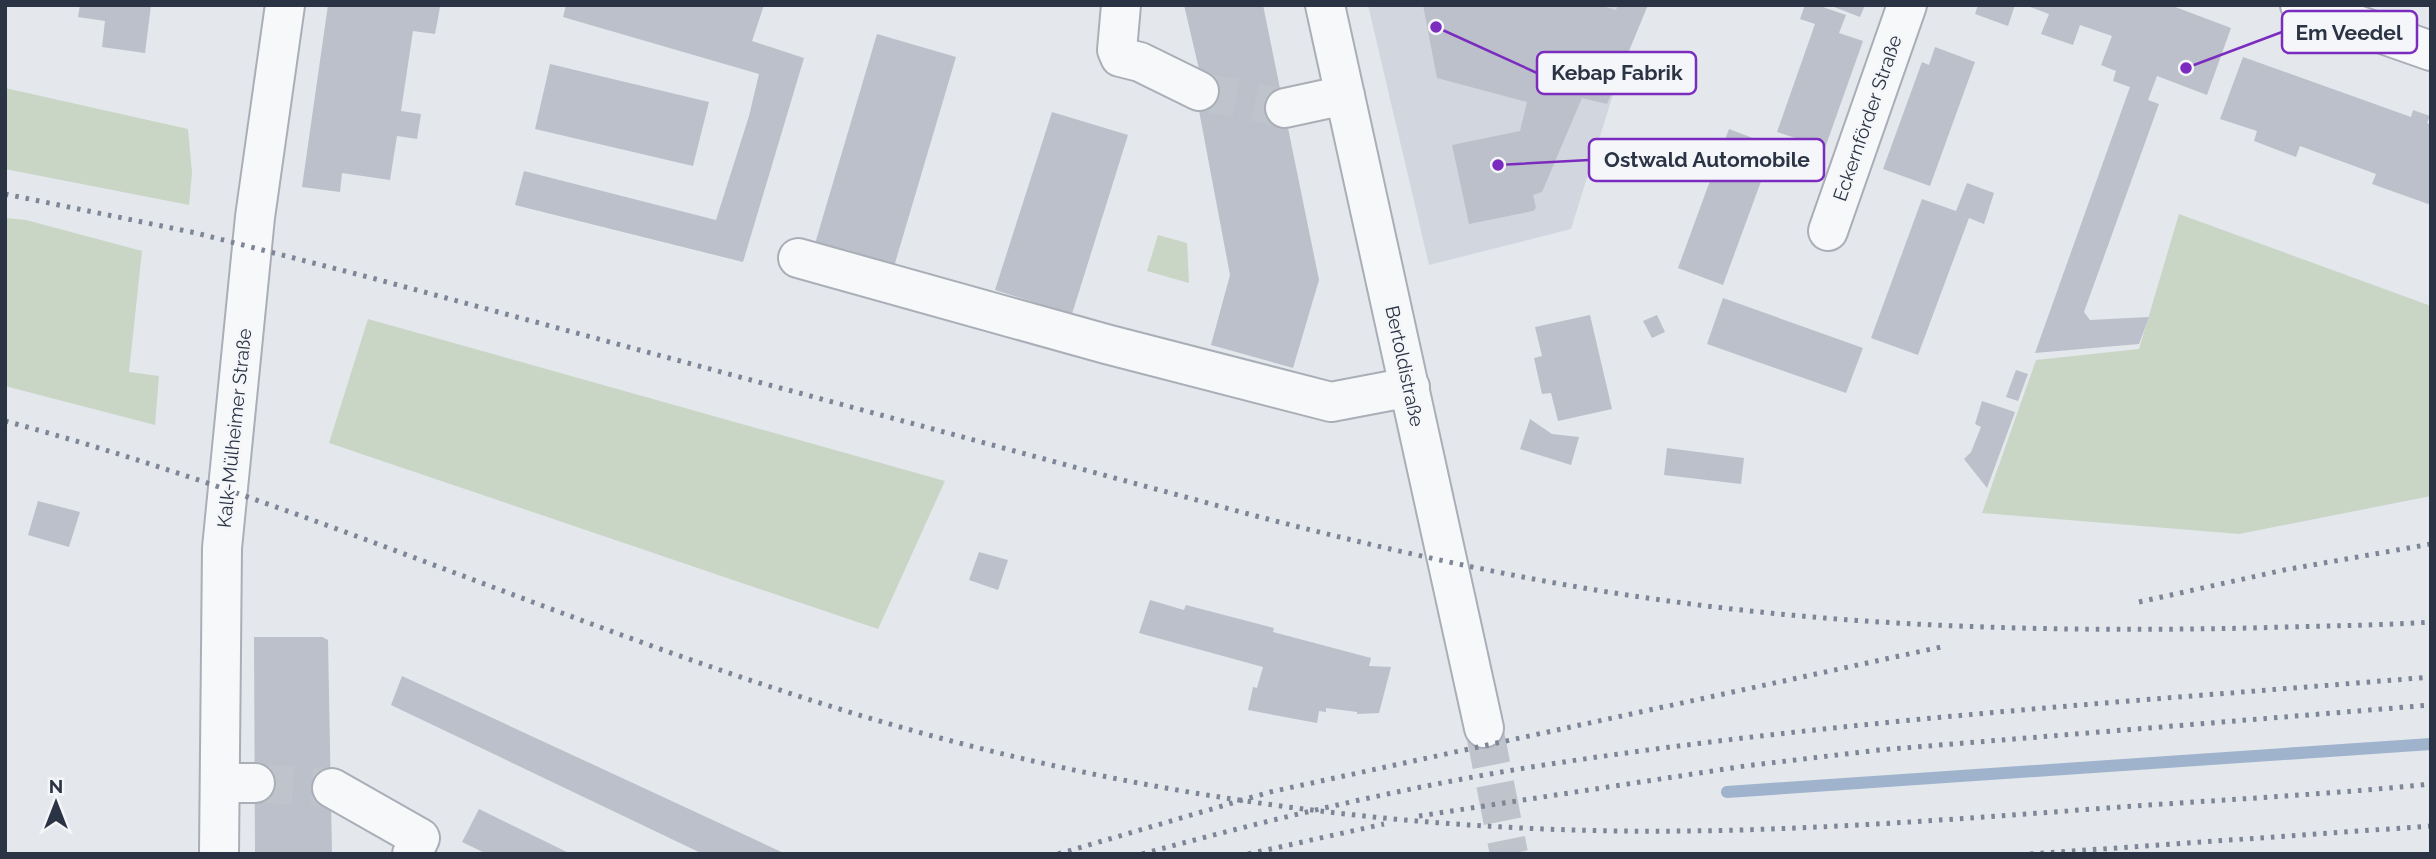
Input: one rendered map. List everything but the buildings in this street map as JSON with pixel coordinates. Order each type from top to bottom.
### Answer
[{"type":"street","name":"Kalk-Mülheimer Straße","points":[[219,854],[237,783],[222,548],[255,217],[285,5]]},
{"type":"street","points":[[1121,5],[1117,50],[1120,57],[1140,62],[1199,91]]},
{"type":"street","name":"Bertoldistraße","points":[[1325,5],[1484,728]]},
{"type":"street","name":"Eckernförder Straße","points":[[1828,231],[1907,5]]},
{"type":"street","points":[[2300,5],[2431,51]]},
{"type":"street","points":[[1285,108],[1345,95]]},
{"type":"street","points":[[798,258],[1145,355],[1331,402],[1410,387]]},
{"type":"street","points":[[332,788],[420,838],[412,854]]},
{"type":"shaded area","points":[[1368,5],[1641,5],[1571,229],[1429,265]]},
{"type":"green space","points":[[5,88],[188,129],[192,173],[189,205],[5,169]]},
{"type":"green space","points":[[2179,214],[2431,306],[2431,496],[2239,534],[1982,513],[2036,360],[2139,349]]},
{"type":"green space","points":[[5,218],[26,220],[142,251],[129,372],[159,376],[155,425],[5,386]]},
{"type":"green space","points":[[1158,235],[1187,243],[1189,283],[1147,271]]},
{"type":"green space","points":[[368,319],[945,481],[878,629],[329,443]]},
{"type":"waterway","points":[[1727,792],[2431,744]]},
{"type":"tunnel","points":[[1199,91],[1285,108]]},
{"type":"tunnel","points":[[1484,728],[1509,854]]},
{"type":"tunnel","points":[[255,783],[332,788]]},
{"type":"railway","points":[[5,194],[196,233],[1256,516],[1413,554],[1570,586],[1748,611],[1892,623],[2180,629],[2431,622]]},
{"type":"railway","points":[[5,421],[241,494],[704,665],[822,703],[940,738],[1024,759],[1192,793],[1277,806],[1448,824],[1534,829],[1681,831],[1924,821],[2431,784]]},
{"type":"railway","points":[[2139,602],[2284,570],[2431,544]]},
{"type":"railway","points":[[1058,854],[1270,792],[1941,647]]},
{"type":"railway","points":[[1142,854],[1296,814],[1400,791],[1505,771],[1666,748],[1993,712],[2431,677]]},
{"type":"railway","points":[[1419,816],[1745,766],[1879,750],[2431,705]]},
{"type":"railway","points":[[1248,854],[1384,824]]},
{"type":"railway","points":[[2030,854],[2431,826]]},
{"type":"place","name":"Kebap Fabrik","points":[[1436,27]]},
{"type":"place","name":"Em Veedel","points":[[2186,68]]},
{"type":"place","name":"Ostwald Automobile","points":[[1498,165]]}]
